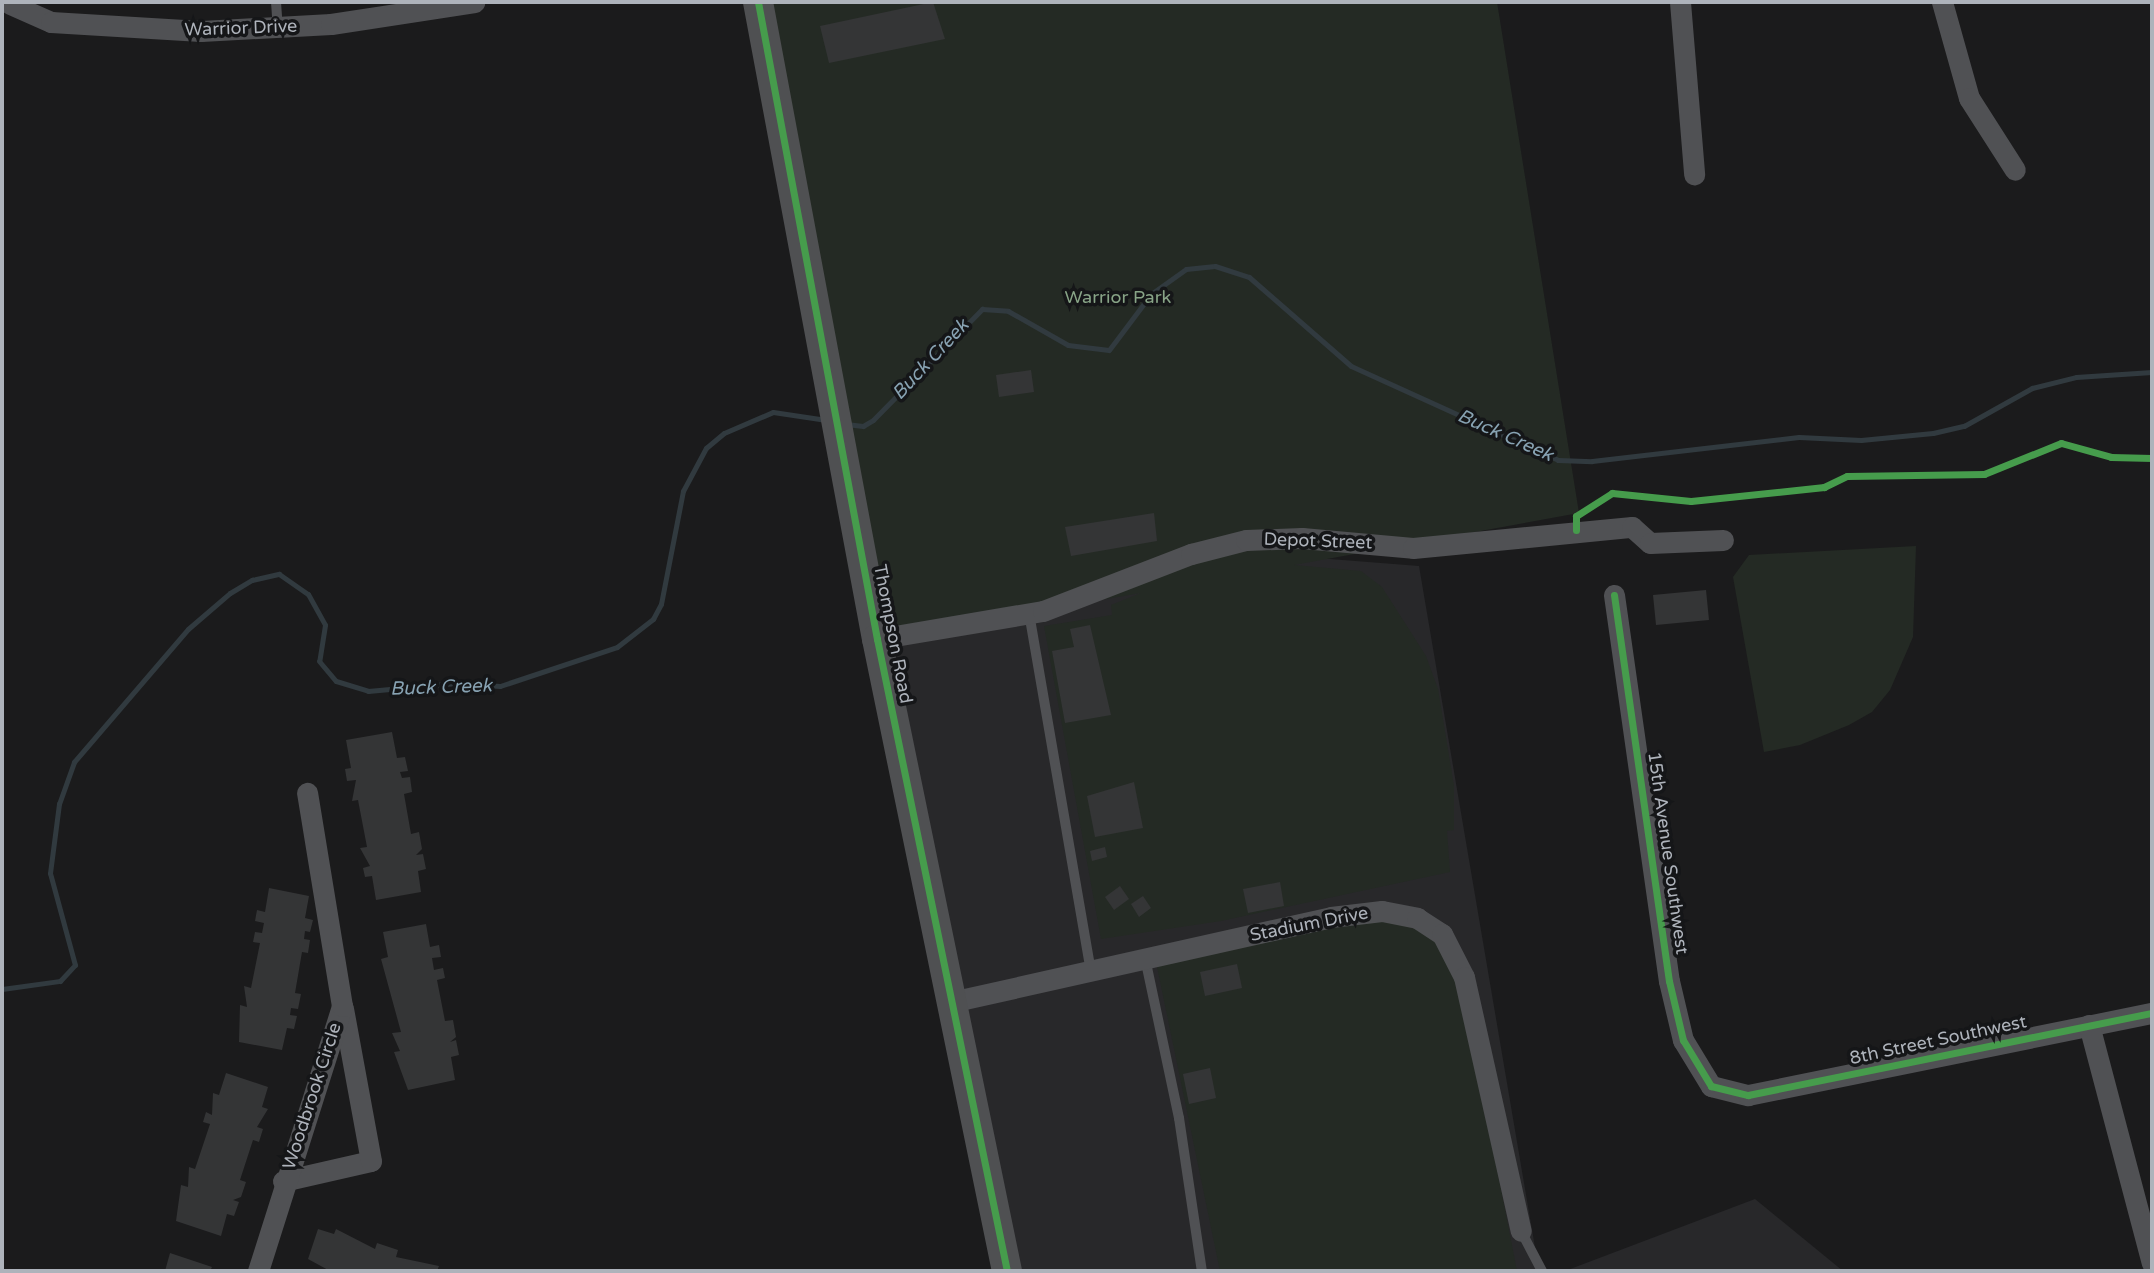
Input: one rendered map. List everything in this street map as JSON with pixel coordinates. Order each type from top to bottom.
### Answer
[{"type":"street","name":"Warrior Drive","points":[[11,3],[51,22],[89,26],[278,29],[474,2]]},
{"type":"street","name":"Thompson Road","points":[[758,2],[877,639],[1007,1271]]},
{"type":"street","points":[[1680,2],[1694,174]]},
{"type":"street","points":[[1942,2],[1969,98],[2015,170]]},
{"type":"street","name":"Depot Street","points":[[877,639],[1075,603],[1191,554],[1246,540],[1302,538],[1413,548],[1632,527],[1650,543],[1723,540]]},
{"type":"street","name":"15th Avenue Southwest","points":[[1614,595],[1682,1040],[1711,1086],[1730,1094]]},
{"type":"street","name":"Woodbrook Circle","points":[[258,1271],[283,1181],[342,1006],[307,793]]},
{"type":"street","name":"Stadium Drive","points":[[951,1002],[1357,913],[1403,912],[1432,925],[1450,946],[1471,998],[1521,1231]]},
{"type":"street","points":[[283,1181],[372,1161],[342,1006]]},
{"type":"street","name":"8th Street Southwest","points":[[1730,1094],[1748,1095],[2152,1013]]},
{"type":"street","points":[[2089,1025],[2152,1263]]},
{"type":"lane","points":[[276,2],[278,29]]},
{"type":"lane","points":[[1029,612],[1091,971]]},
{"type":"lane","points":[[1145,958],[1179,1118],[1202,1271]]},
{"type":"lane","points":[[1521,1231],[1542,1271]]},
{"type":"shaded area","points":[[1279,555],[1419,566],[1539,1271],[1007,1271],[877,639]]},
{"type":"shaded area","points":[[1755,1199],[1843,1271],[1565,1271]]},
{"type":"green space","name":"Warrior Park","points":[[769,2],[1497,2],[1579,513],[1294,565],[1361,571],[1382,587],[1426,656],[1438,689],[1454,786],[1454,830],[1447,831],[1450,872],[1221,921],[1101,939],[1044,626],[1112,615],[1111,605],[1141,593],[877,639]]},
{"type":"green space","points":[[1916,546],[1913,637],[1890,690],[1872,712],[1849,725],[1800,745],[1764,752],[1733,577],[1749,555]]},
{"type":"green space","points":[[1402,918],[1437,940],[1462,989],[1517,1271],[1220,1271],[1156,962],[1369,919]]},
{"type":"building","points":[[933,2],[945,39],[829,63],[820,26]]},
{"type":"building","points":[[1031,370],[1034,392],[999,397],[996,375]]},
{"type":"building","points":[[1154,513],[1157,541],[1071,556],[1065,527]]},
{"type":"building","points":[[1706,590],[1709,620],[1656,625],[1653,595]]},
{"type":"building","points":[[1090,625],[1111,715],[1065,723],[1052,651],[1074,647],[1070,629]]},
{"type":"building","points":[[392,732],[397,758],[405,757],[408,771],[400,772],[402,778],[410,777],[412,792],[404,794],[411,834],[419,832],[422,849],[416,855],[423,854],[426,869],[418,871],[421,892],[376,900],[372,876],[365,877],[363,868],[370,866],[360,848],[367,847],[358,800],[352,801],[356,780],[347,781],[345,769],[351,768],[346,740]]},
{"type":"building","points":[[1134,782],[1143,828],[1095,837],[1087,796]]},
{"type":"building","points":[[1105,847],[1107,857],[1092,861],[1090,851]]},
{"type":"building","points":[[1280,882],[1284,906],[1248,913],[1243,889]]},
{"type":"building","points":[[1120,886],[1129,899],[1114,910],[1105,897]]},
{"type":"building","points":[[269,888],[309,896],[305,918],[313,920],[310,932],[305,931],[304,939],[310,940],[308,953],[302,952],[295,993],[301,994],[298,1009],[291,1008],[290,1015],[297,1016],[294,1029],[287,1028],[282,1050],[239,1042],[240,1005],[247,1007],[244,986],[251,988],[260,943],[253,942],[255,932],[262,933],[264,923],[255,921],[257,910],[265,912]]},
{"type":"building","points":[[1143,896],[1151,908],[1139,917],[1131,904]]},
{"type":"building","points":[[426,924],[430,947],[439,945],[441,957],[432,958],[434,970],[443,968],[445,978],[437,980],[445,1021],[453,1020],[456,1037],[450,1042],[456,1040],[459,1055],[451,1057],[455,1080],[408,1090],[394,1052],[400,1051],[392,1033],[401,1032],[381,959],[388,957],[383,932]]},
{"type":"building","points":[[1237,964],[1242,988],[1205,996],[1200,972]]},
{"type":"building","points":[[1210,1068],[1216,1098],[1189,1104],[1183,1074]]},
{"type":"building","points":[[226,1073],[268,1087],[262,1107],[268,1109],[257,1127],[263,1129],[259,1142],[253,1140],[240,1180],[246,1182],[241,1197],[233,1200],[239,1202],[234,1216],[227,1214],[221,1236],[176,1221],[181,1185],[188,1187],[189,1167],[195,1169],[210,1124],[203,1122],[206,1112],[212,1115],[213,1093],[219,1095]]},
{"type":"building","points":[[318,1229],[334,1234],[336,1229],[375,1249],[377,1243],[398,1250],[396,1257],[439,1266],[437,1271],[330,1271],[308,1259]]},
{"type":"building","points":[[170,1253],[212,1267],[210,1271],[165,1271]]},
{"type":"waterway","name":"Buck Creek","points":[[846,424],[863,426],[873,420],[982,309],[1008,311],[1068,345],[1109,350],[1151,294],[1186,269],[1215,266],[1249,277],[1351,366],[1558,460],[1592,461],[1799,437],[1861,440],[1933,433],[1964,426],[2032,388],[2076,377],[2152,372]]},
{"type":"waterway","name":"Buck Creek","points":[[2,989],[60,981],[75,965],[50,873],[59,804],[74,762],[188,629],[230,593],[252,580],[279,574],[308,594],[325,625],[319,661],[336,681],[368,691],[456,683],[500,686],[617,647],[653,619],[661,604],[683,491],[706,448],[724,433],[773,412],[826,420]]},
{"type":"cycle path","points":[[758,2],[877,639],[1007,1271]]},
{"type":"cycle path","points":[[1576,530],[1576,516],[1612,493],[1691,501],[1824,487],[1847,476],[1984,474],[2061,443],[2111,457],[2152,458]]},
{"type":"cycle path","points":[[1614,595],[1669,981],[1683,1040],[1711,1086],[1748,1095],[2152,1013]]}]
